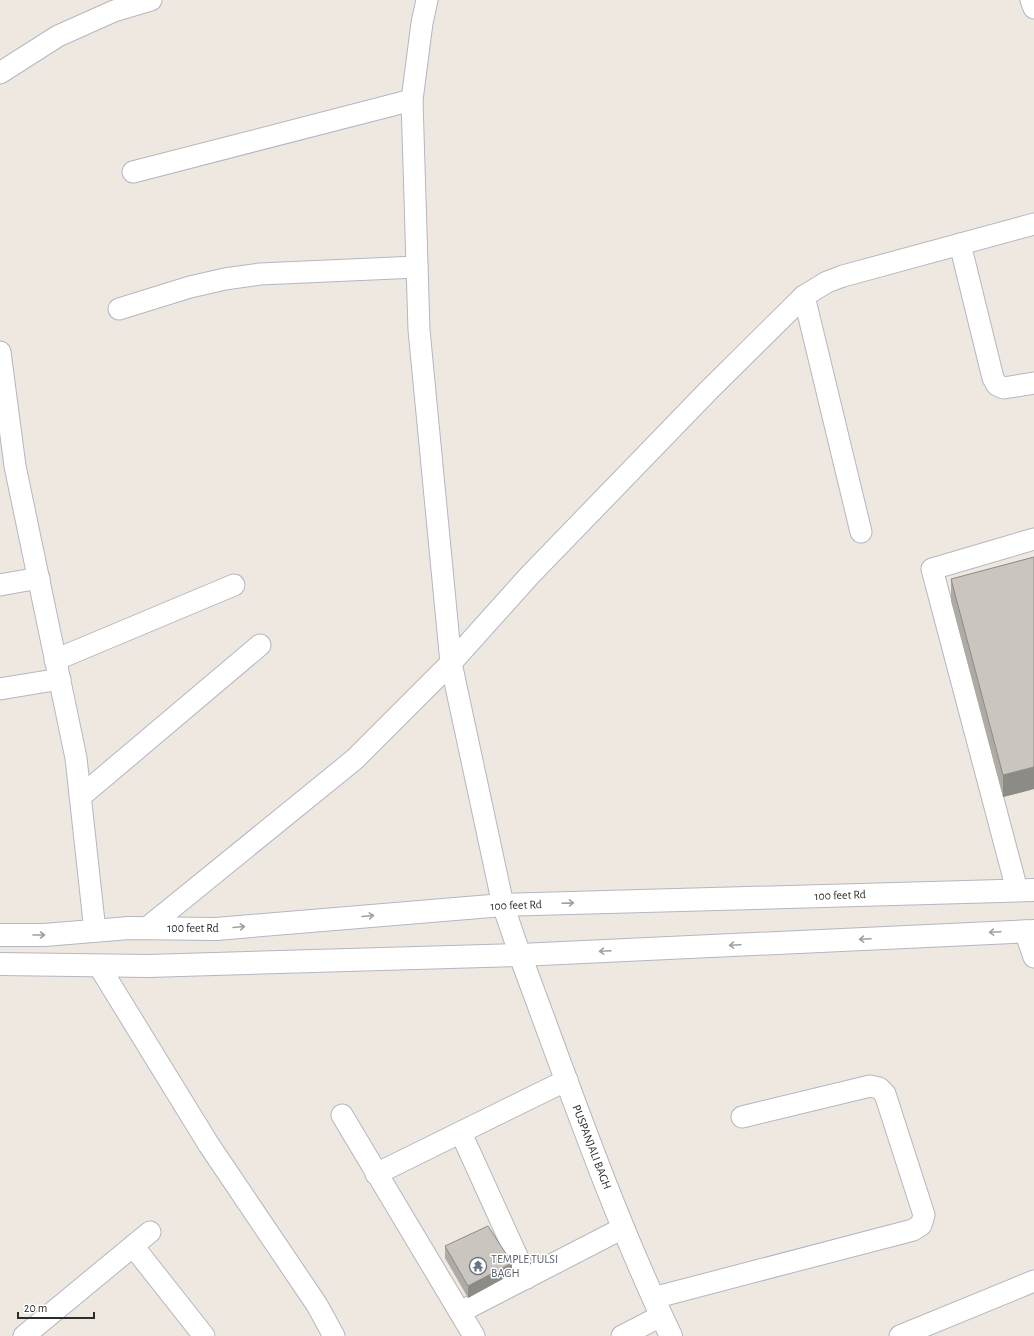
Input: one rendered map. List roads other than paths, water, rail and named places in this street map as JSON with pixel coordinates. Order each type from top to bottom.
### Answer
[{"type":"main road","name":"100 feet Rd","points":[[0,935],[44,935],[129,928],[216,929],[504,905],[1026,890]]},
{"type":"main road","points":[[0,964],[99,966],[520,955],[1029,931]]},
{"type":"main road","name":"PUSPANJALI BAGH","points":[[520,955],[623,1228],[671,1336]]},
{"type":"street","points":[[0,73],[58,36],[114,11],[151,0]]},
{"type":"street","points":[[427,0],[422,23],[412,100],[419,330],[451,663],[504,905],[520,955]]},
{"type":"street","points":[[1031,0],[1034,8]]},
{"type":"street","points":[[133,172],[412,100]]},
{"type":"street","points":[[147,928],[355,759],[451,663],[530,575],[709,390],[804,296],[826,282],[843,276],[1034,224]]},
{"type":"street","points":[[960,244],[993,378],[997,385],[1004,388],[1034,383]]},
{"type":"street","points":[[120,308],[190,287],[225,279],[260,274],[418,267]]},
{"type":"street","points":[[804,296],[861,532]]},
{"type":"street","points":[[0,352],[16,466],[76,758],[95,931]]},
{"type":"street","points":[[1026,890],[932,569],[1034,539]]},
{"type":"street","points":[[0,585],[39,578]]},
{"type":"street","points":[[0,689],[57,669],[234,585]]},
{"type":"street","points":[[80,797],[260,645]]},
{"type":"street","points":[[1029,931],[1034,957]]},
{"type":"street","points":[[99,966],[209,1145],[317,1305],[334,1336]]},
{"type":"street","points":[[376,1174],[567,1080]]},
{"type":"street","points":[[622,1336],[657,1307],[913,1230],[921,1225],[924,1214],[885,1094],[879,1088],[870,1086],[742,1118]]},
{"type":"street","points":[[342,1115],[474,1336]]},
{"type":"street","points":[[461,1133],[527,1278]]},
{"type":"street","points":[[460,1312],[623,1228]]},
{"type":"street","points":[[24,1336],[150,1232]]},
{"type":"street","points":[[133,1246],[204,1336]]},
{"type":"street","points":[[900,1336],[1034,1281]]},
{"type":"place","name":"TEMPLE,TULSI BAGH","points":[[478,1266]]}]
